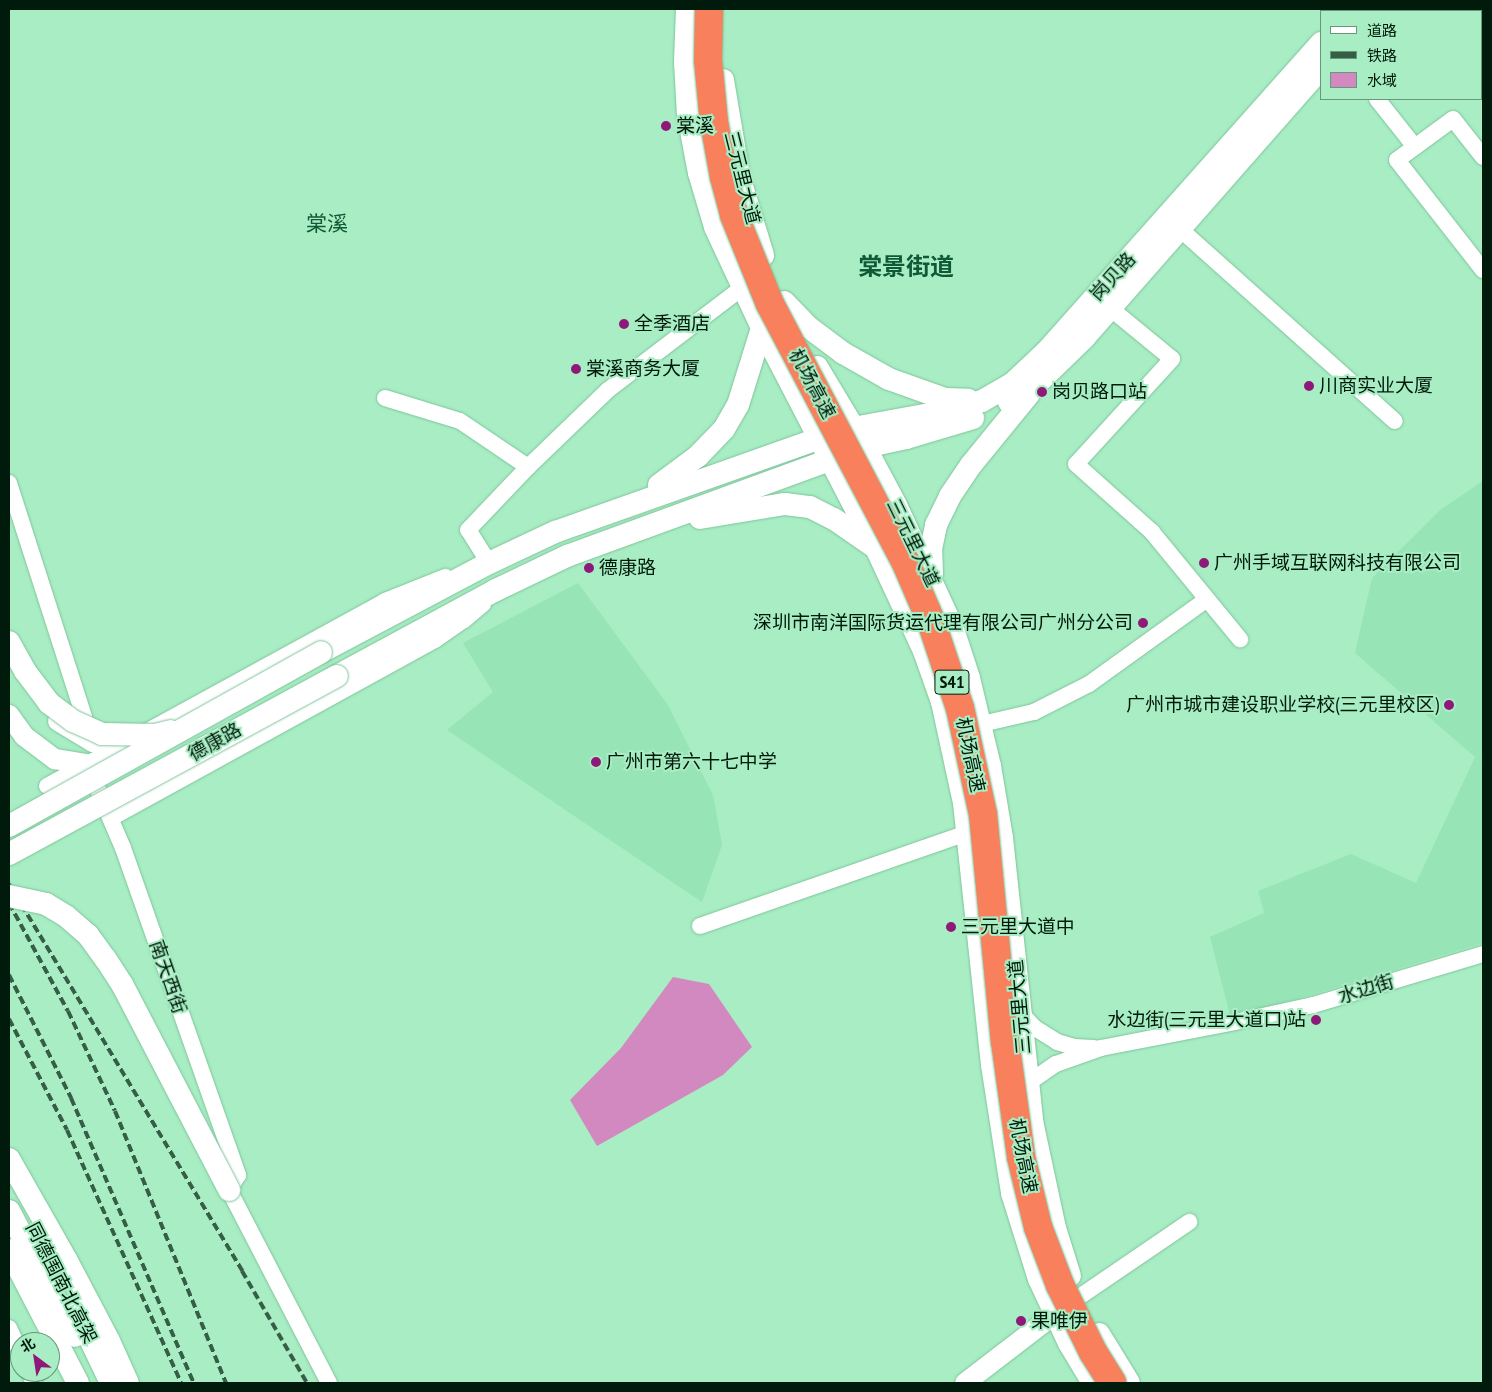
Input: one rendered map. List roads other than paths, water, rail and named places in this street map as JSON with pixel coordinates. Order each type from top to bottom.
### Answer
[{"type":"highway","name":"机场高速","points":[[710,9],[708,37],[711,97],[718,148],[734,215],[770,304],[906,563],[944,654],[960,708],[983,814],[1005,1041],[1021,1157],[1038,1227],[1060,1285],[1085,1337],[1112,1383]]},
{"type":"main road","name":"三元里大道","points":[[687,9],[686,81],[692,142],[701,182],[715,227],[762,328],[821,438],[876,548],[933,675],[952,740],[967,833],[992,1065],[1006,1161],[1028,1249],[1055,1314],[1093,1383]]},
{"type":"main road","name":"三元里大道","points":[[722,9],[721,62],[730,130],[751,218],[780,294],[813,361],[865,447],[933,582],[962,654],[982,724],[1002,838],[1027,1084],[1037,1155],[1062,1251],[1079,1296],[1108,1350],[1129,1383]]},
{"type":"main road","name":"岗贝路","points":[[853,428],[941,412],[982,401],[1012,384],[1046,352],[1320,43]]},
{"type":"main road","name":"岗贝路","points":[[865,447],[940,428],[981,415],[1006,404],[1042,380],[1084,338],[1320,69]]},
{"type":"main road","points":[[746,293],[762,303],[780,294],[807,326],[843,353],[889,379],[945,399],[982,401]]},
{"type":"main road","points":[[628,504],[678,474],[724,429],[738,405],[762,328]]},
{"type":"main road","points":[[933,582],[931,549],[936,525],[950,496],[971,465],[1042,380]]},
{"type":"main road","name":"德康路","points":[[9,826],[321,652],[489,563],[555,532],[628,504],[853,428]]},
{"type":"main road","name":"德康路","points":[[9,854],[505,586],[567,556],[865,447]]},
{"type":"main road","points":[[640,529],[785,504],[810,507],[834,519],[876,548]]},
{"type":"main road","points":[[9,642],[25,671],[49,703],[73,721],[102,734],[155,735],[176,730],[200,720]]},
{"type":"main road","points":[[9,896],[46,904],[66,916],[88,935],[123,986],[230,1190]]},
{"type":"main road","points":[[9,1159],[68,1261],[110,1341],[128,1383]]},
{"type":"main road","name":"同德围南北高架","points":[[9,1183],[88,1334],[111,1383]]},
{"type":"main road","name":"同德围南北高架","points":[[9,1211],[97,1383]]},
{"type":"main road","points":[[9,1250],[78,1383]]},
{"type":"street","points":[[1378,100],[1415,147]]},
{"type":"street","points":[[1483,157],[1453,119],[1397,160],[1483,270]]},
{"type":"street","points":[[1180,228],[1395,421]]},
{"type":"street","points":[[9,715],[24,736],[55,758],[93,755],[122,745],[385,601],[432,581],[489,563],[468,530],[528,467],[608,390],[746,293]]},
{"type":"street","points":[[1110,308],[1172,359],[1076,464],[1152,532],[1240,639]]},
{"type":"street","points":[[385,398],[460,421],[528,467]]},
{"type":"street","name":"南天西街","points":[[9,483],[111,818],[238,1175],[230,1190]]},
{"type":"street","points":[[111,818],[435,640],[464,620],[505,586]]},
{"type":"street","points":[[982,724],[1034,712],[1088,684],[1206,600]]},
{"type":"street","points":[[9,657],[24,684],[46,711],[72,731],[93,755]]},
{"type":"street","points":[[209,697],[239,749]]},
{"type":"street","points":[[47,786],[93,755]]},
{"type":"street","points":[[700,926],[967,833]]},
{"type":"street","name":"水边街","points":[[1101,1048],[1313,1005],[1483,954]]},
{"type":"street","points":[[1020,1012],[1035,1028],[1057,1042],[1074,1047],[1101,1048]]},
{"type":"street","points":[[1027,1084],[1056,1064],[1101,1048]]},
{"type":"street","points":[[230,1190],[329,1383]]},
{"type":"street","points":[[964,1383],[1079,1296],[1189,1222]]},
{"type":"water","points":[[673,977],[709,984],[752,1047],[723,1075],[597,1146],[570,1100],[621,1048]]},
{"type":"railway","points":[[9,884],[242,1271],[307,1383]]},
{"type":"railway","points":[[9,903],[68,1011],[115,1111],[226,1383]]},
{"type":"railway","points":[[9,975],[71,1098],[194,1383]]},
{"type":"railway","points":[[9,1019],[67,1130],[181,1383]]},
{"type":"place","name":"棠溪","points":[[666,126]]},
{"type":"place","name":"全季酒店","points":[[624,324]]},
{"type":"place","name":"棠溪商务大厦","points":[[576,369]]},
{"type":"place","name":"川商实业大厦","points":[[1309,386]]},
{"type":"place","name":"岗贝路口站","points":[[1042,392]]},
{"type":"place","name":"广州手域互联网科技有限公司","points":[[1204,563]]},
{"type":"place","name":"德康路","points":[[589,568]]},
{"type":"place","name":"深圳市南洋国际货运代理有限公司广州分公司","points":[[1143,623]]},
{"type":"place","name":"广州市城市建设职业学校(三元里校区)","points":[[1449,705]]},
{"type":"place","name":"广州市第六十七中学","points":[[596,762]]},
{"type":"place","name":"三元里大道中","points":[[951,927]]},
{"type":"place","name":"水边街(三元里大道口)站","points":[[1316,1020]]},
{"type":"place","name":"果唯伊","points":[[1021,1321]]},
{"type":"district","name":"棠溪","points":[[327,224]]},
{"type":"district","name":"棠景街道","points":[[906,267]]}]
